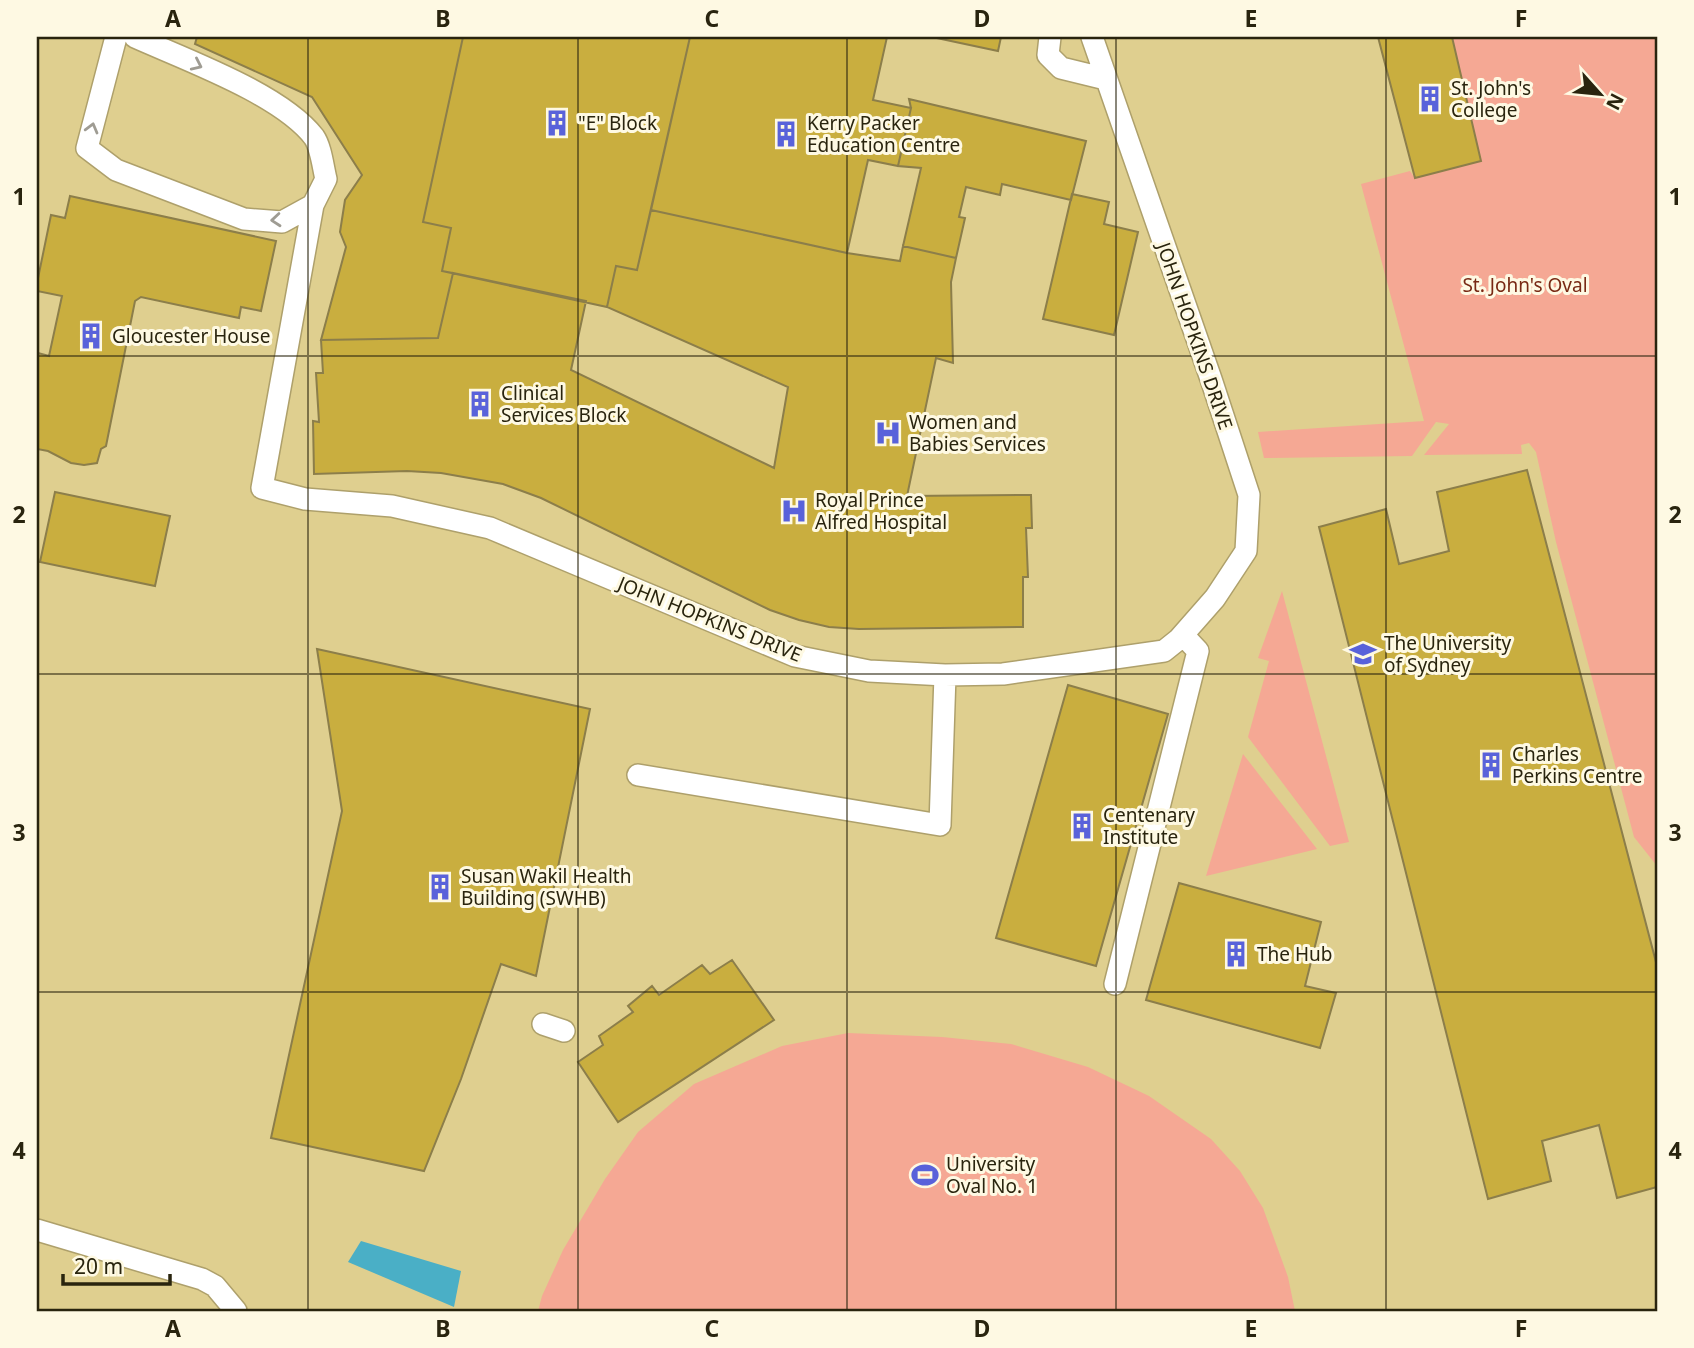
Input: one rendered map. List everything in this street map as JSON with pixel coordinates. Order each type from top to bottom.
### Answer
[{"type":"lane","points":[[116,37],[87,148],[116,170],[244,219],[282,222],[313,205],[326,179],[323,166],[316,140],[289,111],[135,37]]},
{"type":"lane","points":[[1050,37],[1048,55],[1061,68],[1107,79]]},
{"type":"lane","name":"JOHN HOPKINS DRIVE","points":[[313,205],[262,488],[304,499],[392,506],[490,528],[795,656],[869,671],[945,675],[1003,674],[1164,651],[1183,635],[1215,598],[1246,551],[1249,495],[1092,37]]},
{"type":"lane","points":[[1115,984],[1198,651],[1183,635]]},
{"type":"lane","points":[[638,775],[940,825],[945,675]]},
{"type":"lane","points":[[544,1024],[564,1031]]},
{"type":"lane","points":[[37,1230],[202,1279],[215,1286],[236,1311]]},
{"type":"shaded area","name":"The University of Sydney","points":[[37,37],[1657,37],[1657,1311],[37,1311]]},
{"type":"green space","name":"St. John's Oval","points":[[1452,37],[1657,37],[1657,866],[1634,837],[1556,542],[1536,452],[1529,443],[1521,445],[1522,454],[1424,455],[1449,424],[1436,422],[1412,456],[1264,458],[1258,432],[1424,421],[1361,184],[1410,171],[1415,178],[1481,161]]},
{"type":"green space","points":[[1282,591],[1349,842],[1330,846],[1248,737],[1269,661],[1258,658]]},
{"type":"green space","points":[[1243,754],[1317,849],[1206,876]]},
{"type":"green space","name":"University Oval No. 1","points":[[848,1033],[942,1037],[1011,1044],[1088,1067],[1149,1096],[1211,1139],[1240,1171],[1263,1208],[1288,1277],[1295,1311],[538,1311],[563,1250],[605,1179],[638,1132],[694,1084],[782,1046]]},
{"type":"water","points":[[361,1241],[461,1271],[454,1307],[348,1262]]},
{"type":"building","points":[[197,37],[463,37],[423,222],[451,228],[442,271],[453,273],[438,338],[321,340],[346,247],[340,232],[345,200],[362,175],[312,97],[195,44]]},
{"type":"building","name":"\"E\" Block","points":[[463,37],[690,37],[637,270],[616,266],[607,307],[442,271],[451,228],[423,222]]},
{"type":"building","name":"Kerry Packer Education Centre","points":[[690,37],[887,37],[873,100],[911,108],[898,166],[868,160],[847,253],[651,210]]},
{"type":"building","points":[[932,37],[1001,37],[998,51]]},
{"type":"building","name":"St. John's College","points":[[1378,37],[1452,37],[1481,161],[1415,178]]},
{"type":"building","points":[[909,99],[1086,141],[1071,200],[1002,184],[1000,195],[966,187],[959,217],[965,218],[956,258],[903,246],[921,168],[898,166],[911,108]]},
{"type":"building","points":[[1072,194],[1109,202],[1104,224],[1138,232],[1114,335],[1043,319]]},
{"type":"building","name":"Gloucester House","points":[[70,196],[276,241],[261,311],[241,307],[239,318],[141,297],[135,301],[106,446],[101,449],[97,463],[84,465],[71,463],[48,451],[37,449],[37,357],[38,353],[49,356],[62,296],[37,291],[37,283],[51,215],[65,218]]},
{"type":"building","name":"Clinical Services Block","points":[[651,210],[847,253],[900,261],[903,246],[956,258],[951,282],[953,363],[936,358],[907,496],[1031,495],[1032,528],[1026,528],[1028,577],[1023,577],[1023,627],[829,627],[770,610],[541,498],[503,484],[441,473],[407,471],[314,474],[313,421],[319,422],[316,373],[323,373],[321,340],[438,338],[453,273],[586,301],[571,370],[774,468],[788,387],[607,307],[616,266],[637,270]]},
{"type":"building","name":"Charles Perkins Centre","points":[[1527,470],[1657,966],[1657,1187],[1617,1198],[1599,1125],[1542,1141],[1551,1181],[1488,1199],[1319,527],[1386,509],[1399,564],[1449,551],[1437,492]]},
{"type":"building","points":[[55,492],[170,516],[155,586],[40,562]]},
{"type":"building","name":"Susan Wakil Health Building (SWHB)","points":[[317,649],[590,709],[536,976],[501,964],[461,1079],[424,1171],[271,1138],[342,811]]},
{"type":"building","name":"Centenary Institute","points":[[1068,685],[1168,714],[1096,966],[996,938]]},
{"type":"building","name":"The Hub","points":[[1179,883],[1321,922],[1305,986],[1336,993],[1320,1048],[1146,1000]]},
{"type":"building","points":[[732,960],[774,1020],[618,1122],[578,1062],[603,1045],[599,1036],[633,1012],[628,1006],[652,986],[659,995],[702,965],[710,974]]},
{"type":"place","name":"St. John's College","points":[[1430,99]]},
{"type":"place","name":"\"E\" Block","points":[[557,123]]},
{"type":"place","name":"Kerry Packer Education Centre","points":[[786,134]]},
{"type":"place","name":"Gloucester House","points":[[91,336]]},
{"type":"place","name":"Clinical Services Block","points":[[480,404]]},
{"type":"place","name":"Women and Babies Services","points":[[888,433]]},
{"type":"place","name":"Royal Prince Alfred Hospital","points":[[794,511]]},
{"type":"place","name":"The University of Sydney","points":[[1363,654]]},
{"type":"place","name":"Charles Perkins Centre","points":[[1491,765]]},
{"type":"place","name":"Centenary Institute","points":[[1082,826]]},
{"type":"place","name":"Susan Wakil Health Building (SWHB)","points":[[440,887]]},
{"type":"place","name":"The Hub","points":[[1236,954]]},
{"type":"place","name":"University Oval No. 1","points":[[925,1175]]}]
